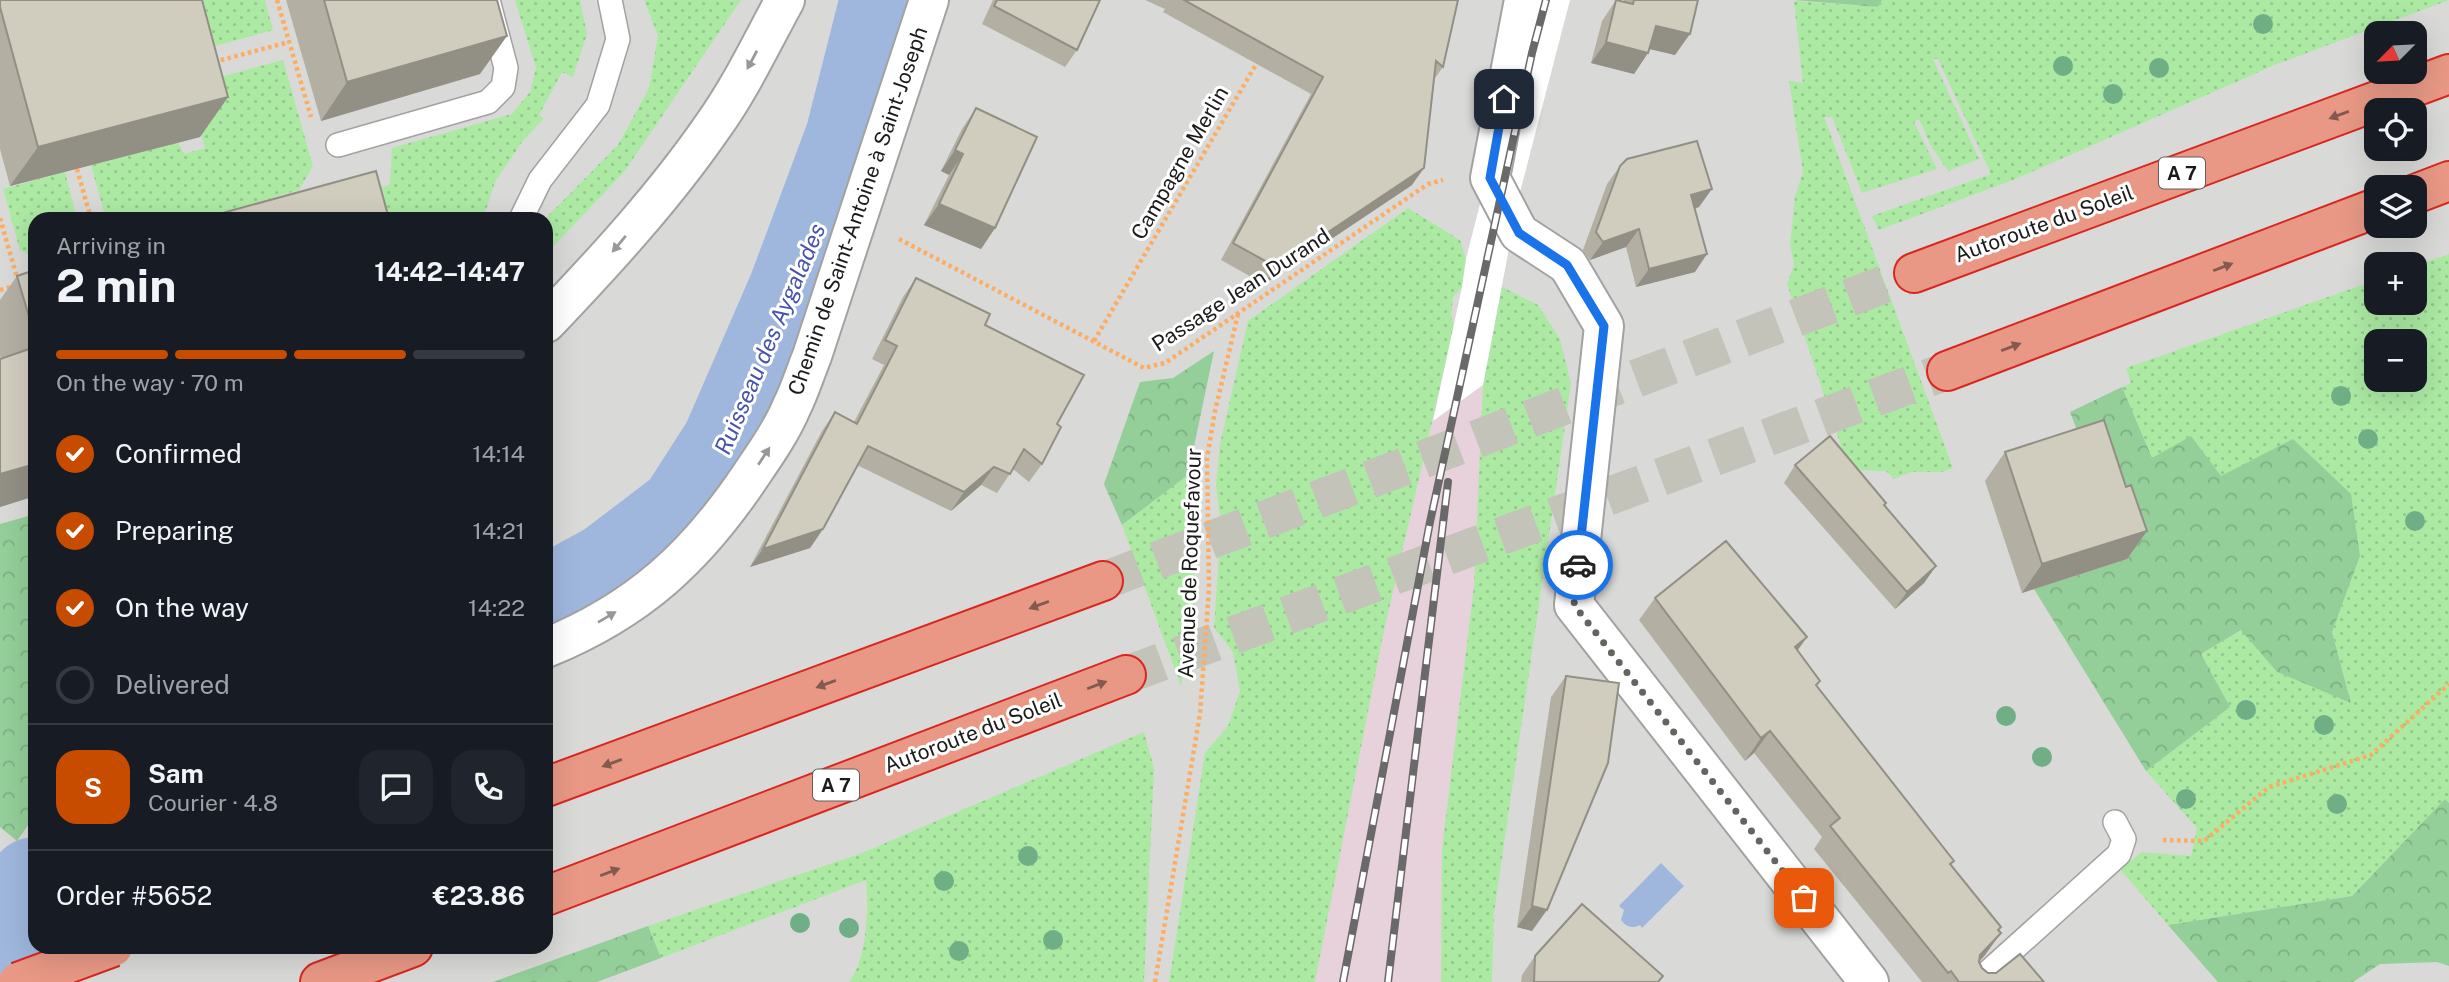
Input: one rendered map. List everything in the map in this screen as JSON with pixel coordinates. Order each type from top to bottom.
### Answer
[{"type":"highway","name":"Autoroute du Soleil","points":[[1914,272],[2449,74]]},
{"type":"highway","points":[[2427,189],[2449,181]]},
{"type":"highway","points":[[1947,372],[2364,213]]},
{"type":"highway","points":[[553,784],[1103,582]]},
{"type":"highway","name":"Autoroute du Soleil","points":[[553,893],[1126,674]]},
{"type":"highway","points":[[18,982],[94,954]]},
{"type":"highway","points":[[320,982],[394,954]]},
{"type":"street","points":[[553,316],[597,270],[694,153],[735,92],[785,0]]},
{"type":"street","name":"Chemin de Saint-Antoine à Saint-Joseph","points":[[553,645],[603,620],[647,592],[685,559],[740,492],[768,450],[792,407],[812,356],[929,0]]},
{"type":"street","points":[[1524,0],[1490,178],[1519,233],[1567,265],[1604,326],[1574,605],[1869,982]]},
{"type":"street","points":[[35,982],[49,954]]},
{"type":"lane","points":[[338,145],[488,102],[503,87],[506,68],[488,0]]},
{"type":"lane","points":[[524,212],[540,180],[598,105],[618,39],[610,0]]},
{"type":"lane","points":[[1977,982],[2119,854],[2119,830]]},
{"type":"path","points":[[209,64],[289,42]]},
{"type":"path","name":"Campagne Merlin","points":[[1094,341],[1259,59]]},
{"type":"path","points":[[77,169],[89,212]]},
{"type":"path","name":"Passage Jean Durand","points":[[858,218],[1144,368],[1165,363],[1428,184],[1467,172],[1490,178]]},
{"type":"path","points":[[0,218],[19,284]]},
{"type":"path","points":[[0,290],[27,282]]},
{"type":"path","name":"Avenue de Roquefavour","points":[[1155,982],[1200,714],[1209,589],[1208,458],[1214,411],[1238,313]]},
{"type":"path","points":[[2119,830],[2204,841],[2269,787],[2371,755],[2449,684]]},
{"type":"shaded area","points":[[0,0],[2449,0],[2449,982],[0,982]]},
{"type":"shaded area","points":[[1483,385],[1474,586],[1442,848],[1441,982],[1315,982],[1383,635],[1433,421]]},
{"type":"green space","points":[[164,0],[265,0],[273,30],[179,56]]},
{"type":"green space","points":[[515,0],[580,0],[587,34],[573,77],[562,72],[539,115],[544,118],[522,142],[495,182],[485,212],[371,212],[367,193],[390,184],[392,148],[512,114],[530,92],[536,68]]},
{"type":"green space","points":[[644,0],[741,0],[624,172],[553,247],[552,212],[618,145],[649,88],[658,36]]},
{"type":"green space","points":[[1794,0],[1882,0],[1878,7]]},
{"type":"green space","points":[[1882,0],[2449,0],[2393,21],[2364,21],[2364,32],[2277,64],[2013,180],[1879,230],[1872,216],[1991,174],[1938,59],[1933,59],[1979,159],[1948,171],[1931,146],[1919,119],[1914,122],[1937,169],[1862,193],[1832,117],[1824,117],[1953,468],[1942,472],[1911,472],[1894,479],[1886,471],[1849,470],[1787,284],[1794,264],[1790,245],[1795,196],[1803,172],[1789,81],[1803,83],[1794,1],[1878,7]]},
{"type":"green space","points":[[283,60],[313,166],[299,190],[225,212],[104,212],[91,165],[178,142],[184,154],[205,148],[187,86]]},
{"type":"green space","points":[[65,172],[75,212],[28,212],[28,254],[20,250],[3,189]]},
{"type":"green space","points":[[1408,208],[1460,240],[1466,259],[1462,287],[1453,297],[1451,317],[1454,326],[1383,635],[1315,982],[1169,982],[1205,753],[1228,726],[1240,691],[1233,652],[1214,628],[1221,526],[1216,485],[1220,444],[1248,321]]},
{"type":"green space","points":[[2449,254],[2449,803],[2445,799],[2352,896],[2168,925],[2120,869],[2142,852],[2191,856],[2197,828],[2146,771],[2230,707],[2201,654],[2242,630],[2277,672],[2351,702],[2332,632],[2360,556],[2221,476],[2152,459],[2122,387],[2131,383],[2126,368],[2364,284],[2364,315],[2427,315],[2427,262]]},
{"type":"green space","points":[[1502,287],[1538,305],[1560,339],[1571,384],[1494,913],[1492,982],[1441,982],[1442,849],[1474,586],[1483,385]]},
{"type":"green space","points":[[1214,351],[1188,475],[1122,525],[1104,484],[1140,382],[1173,378]]},
{"type":"green space","points":[[2122,387],[2152,458],[2191,436],[2221,476],[2293,439],[2351,494],[2360,556],[2332,632],[2351,703],[2277,672],[2241,630],[2201,654],[2230,707],[2146,771],[2034,589],[2127,559],[2070,412]]},
{"type":"green space","points":[[1188,475],[1195,559],[1194,611],[1181,686],[1122,525]]},
{"type":"green space","points":[[28,516],[28,825],[17,841],[0,827],[0,524]]},
{"type":"green space","points":[[1144,732],[1154,768],[1144,982],[849,982],[860,961],[863,947],[867,919],[866,880],[661,958],[648,926],[862,853]]},
{"type":"green space","points":[[2445,799],[2449,803],[2449,966],[2437,962],[2380,964],[2353,982],[2218,982],[2168,925],[2352,896]]},
{"type":"green space","points":[[648,926],[661,958],[597,982],[493,982]]},
{"type":"water","points":[[1661,863],[1684,886],[1642,928],[1640,925],[1627,926],[1621,920],[1624,910],[1619,906]]},
{"type":"pier","points":[[1532,0],[1570,0],[1519,196],[1483,385],[1433,421],[1466,259]]},
{"type":"building","points":[[0,0],[202,0],[228,97],[38,147]]},
{"type":"building","points":[[324,0],[497,0],[507,36],[347,82]]},
{"type":"building","points":[[997,0],[1100,0],[1077,50],[994,6]]},
{"type":"building","points":[[1184,0],[1458,0],[1443,67],[1436,61],[1424,168],[1276,267],[1233,243],[1323,77]]},
{"type":"building","points":[[1616,0],[1633,4],[1634,0],[1698,0],[1690,34],[1656,26],[1648,53],[1606,42]]},
{"type":"building","points":[[976,108],[1037,137],[995,228],[939,204],[963,154],[955,150]]},
{"type":"building","points":[[1697,141],[1712,189],[1691,195],[1707,254],[1649,269],[1639,229],[1603,242],[1596,232],[1620,166],[1627,159]]},
{"type":"building","points":[[376,171],[387,212],[226,212]]},
{"type":"building","points":[[28,272],[28,313],[17,276]]},
{"type":"building","points":[[916,278],[990,314],[985,325],[1084,375],[1057,424],[1061,427],[1042,464],[1024,449],[1010,474],[994,467],[964,492],[868,446],[823,529],[763,549],[835,412],[857,424],[897,346],[885,340]]},
{"type":"building","points":[[28,349],[28,466],[0,474],[0,359]]},
{"type":"building","points":[[2104,420],[2126,487],[2131,485],[2147,531],[2042,564],[2005,452]]},
{"type":"building","points":[[1830,436],[1936,566],[1907,592],[1795,465]]},
{"type":"building","points":[[1726,541],[1807,637],[1795,647],[1820,681],[1816,685],[1954,861],[1950,864],[2001,927],[1998,930],[2001,933],[1980,955],[1982,968],[1988,973],[1996,973],[2020,954],[2044,982],[1959,982],[1951,971],[1948,973],[1830,826],[1840,818],[1770,731],[1761,738],[1655,598]]},
{"type":"building","points":[[1566,676],[1619,683],[1608,763],[1547,910],[1532,906]]},
{"type":"building","points":[[1582,904],[1663,976],[1658,982],[1534,982],[1535,956]]},
{"type":"waterway","name":"Ruisseau des Aygalades","points":[[553,600],[610,569],[685,512],[728,445],[795,291],[852,138],[887,0]]},
{"type":"waterway","name":"Ruisseau des Aygalades","points":[[0,949],[28,897]]},
{"type":"tunnel","points":[[1103,581],[1914,273]]},
{"type":"tunnel","points":[[1126,675],[1947,371]]},
{"type":"railway","points":[[1343,982],[1430,522],[1532,53],[1546,0]]},
{"type":"railway","points":[[1388,982],[1448,482]]},
{"type":"way so far","points":[[1578,565],[1574,605],[1804,898]]},
{"type":"route","points":[[1504,99],[1490,178],[1519,233],[1567,265],[1604,326],[1578,565]]}]
